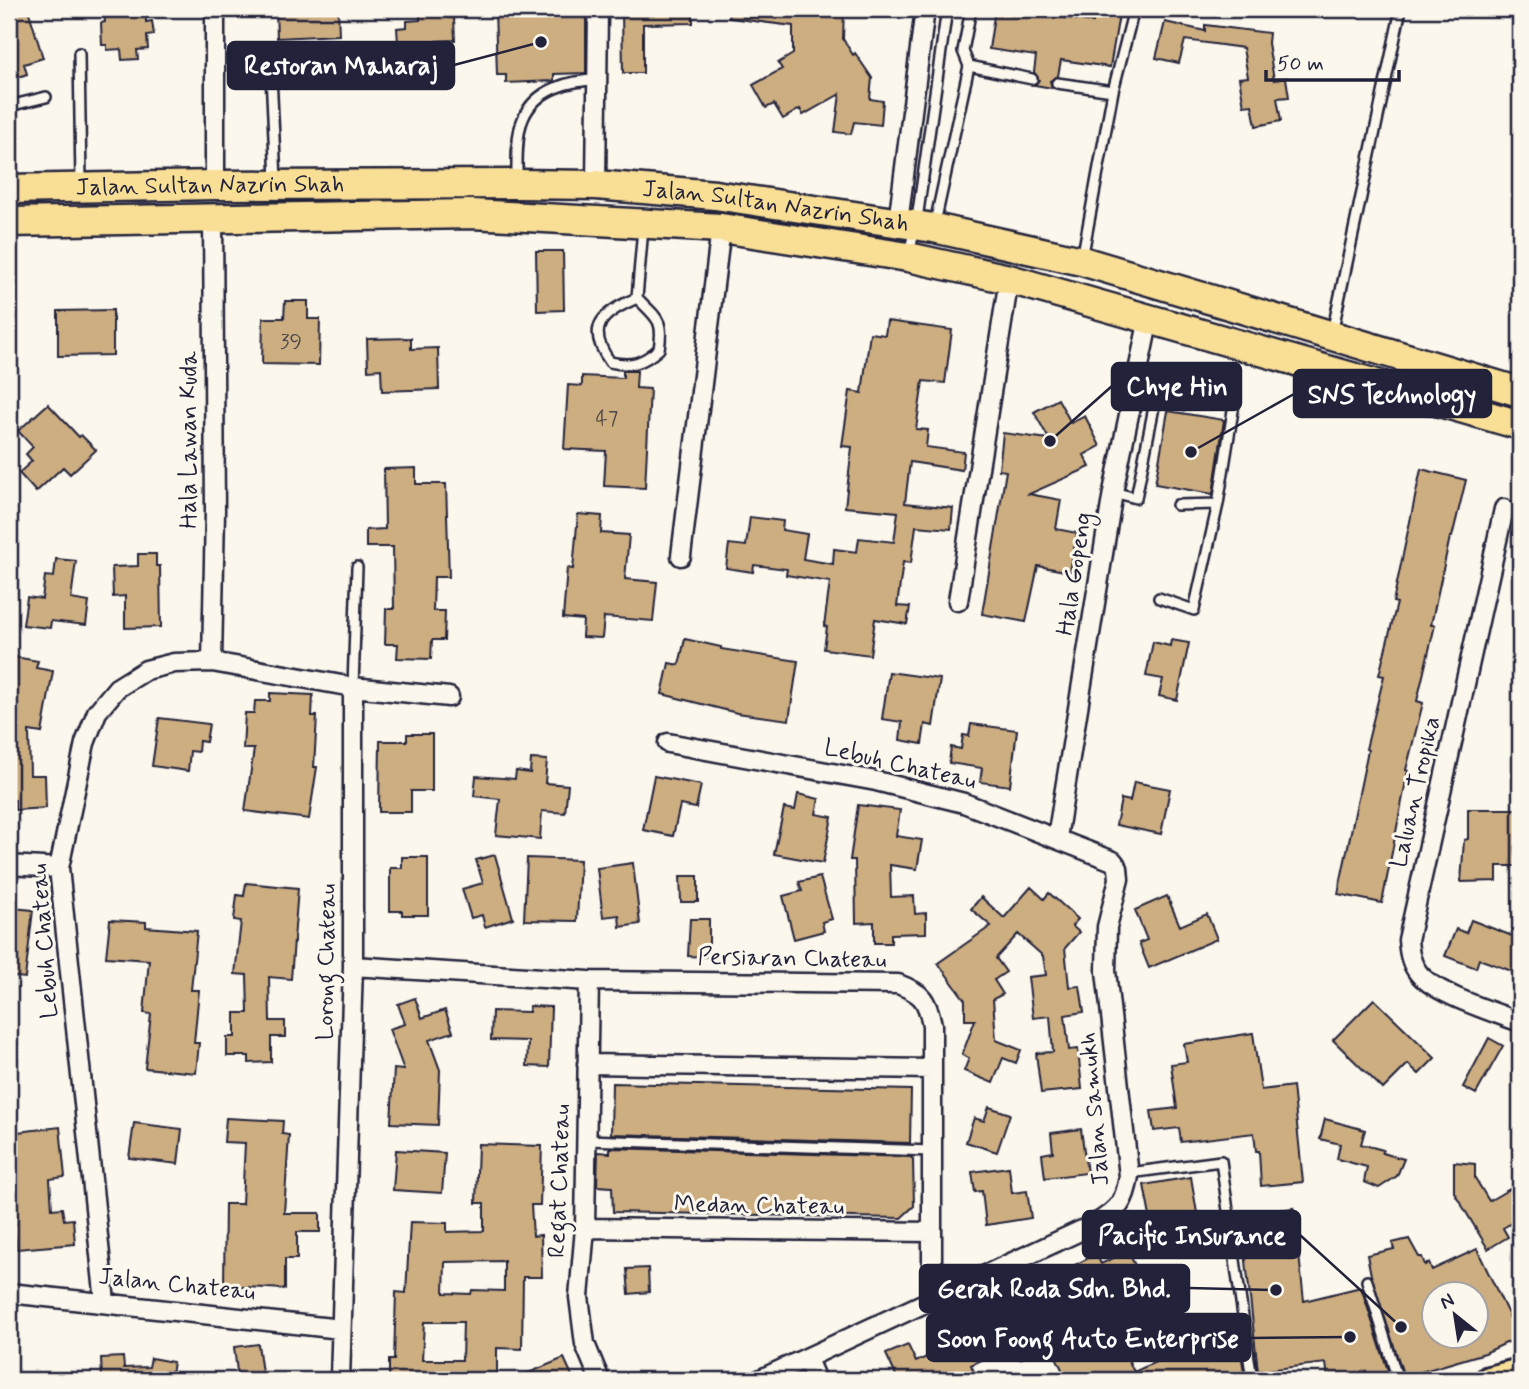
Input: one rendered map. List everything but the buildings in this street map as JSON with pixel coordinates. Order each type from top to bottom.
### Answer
[{"type":"highway","name":"Jalan Sultan Nazrin Shah","points":[[9,189],[517,184],[596,185],[715,195],[916,226],[1082,261],[1520,391]]},
{"type":"highway","name":"Jalan Sultan Nazrin Shah","points":[[9,222],[472,214],[721,228],[908,257],[1009,279],[1520,425]]},
{"type":"main road","points":[[1489,1380],[1520,1372]]},
{"type":"street","points":[[215,9],[215,185]]},
{"type":"street","points":[[596,185],[598,9]]},
{"type":"street","points":[[916,226],[925,9]]},
{"type":"street","name":"Hala Lawan Kuda","points":[[212,662],[215,511],[213,218]]},
{"type":"street","points":[[681,556],[721,228]]},
{"type":"street","points":[[958,601],[1009,279]]},
{"type":"street","name":"Hala Gopeng","points":[[1057,838],[1114,492],[1149,318]]},
{"type":"street","name":"Laluan Tropika","points":[[1504,509],[1408,940],[1409,956],[1418,973],[1433,986],[1520,1022]]},
{"type":"street","points":[[212,662],[353,687],[449,697]]},
{"type":"street","name":"Lebuh Chateau","points":[[105,1301],[60,868],[85,743],[97,712],[117,688],[146,670],[174,663],[212,662]]},
{"type":"street","name":"Lorong Chateau","points":[[340,1380],[353,966],[353,687]]},
{"type":"street","name":"Lebuh Chateau","points":[[668,743],[876,781],[964,803],[1113,861]]},
{"type":"street","name":"Jalan Samukh","points":[[759,1380],[1097,1223],[1115,1212],[1126,1195],[1129,1173],[1106,971],[1107,926],[1119,879],[1118,868],[1113,861]]},
{"type":"street","points":[[9,865],[60,868]]},
{"type":"street","name":"Persiaran Chateau","points":[[353,966],[589,981],[898,984],[916,991],[928,1005],[932,1024],[932,1299]]},
{"type":"street","name":"Regat Chateau","points":[[589,981],[585,1228],[579,1297],[584,1344],[600,1380]]},
{"type":"street","points":[[587,1065],[932,1069]]},
{"type":"street","name":"Medan Chateau","points":[[585,1228],[932,1232]]},
{"type":"street","name":"Jalan Chateau","points":[[9,1293],[105,1301],[341,1329]]},
{"type":"street","points":[[807,1359],[816,1380]]},
{"type":"lane","points":[[916,226],[947,9]]},
{"type":"lane","points":[[908,257],[969,66],[963,51],[971,9]]},
{"type":"lane","points":[[1082,261],[1113,91],[1134,9]]},
{"type":"lane","points":[[1331,334],[1401,9]]},
{"type":"lane","points":[[79,53],[81,188]]},
{"type":"lane","points":[[270,54],[276,185]]},
{"type":"lane","points":[[969,66],[1032,79]]},
{"type":"lane","points":[[517,184],[517,160],[523,119],[538,97],[580,80],[598,80]]},
{"type":"lane","points":[[1057,83],[1113,91]]},
{"type":"lane","points":[[9,106],[46,97]]},
{"type":"lane","points":[[637,298],[644,223]]},
{"type":"lane","points":[[637,298],[654,315],[663,330],[659,349],[643,362],[623,365],[610,362],[599,346],[599,326],[610,311],[637,298]]},
{"type":"lane","points":[[1159,598],[1194,610],[1218,504],[1235,398]]},
{"type":"lane","points":[[1177,505],[1218,504]]},
{"type":"lane","points":[[353,687],[357,566]]},
{"type":"lane","points":[[586,1140],[932,1151]]},
{"type":"lane","points":[[1129,1173],[1220,1161],[1252,1380]]},
{"type":"lane","points":[[1367,1281],[1398,1380]]},
{"type":"place","name":"Restoran Maharaj","points":[[541,42]]},
{"type":"place","name":"Chye Hin","points":[[1050,441]]},
{"type":"place","name":"SNS Technology","points":[[1191,452]]},
{"type":"place","name":"Gerak Roda Sdn. Bhd.","points":[[1276,1290]]},
{"type":"place","name":"Pacific Insurance","points":[[1401,1327]]},
{"type":"place","name":"Soon Foong Auto Enterprise","points":[[1350,1337]]}]
